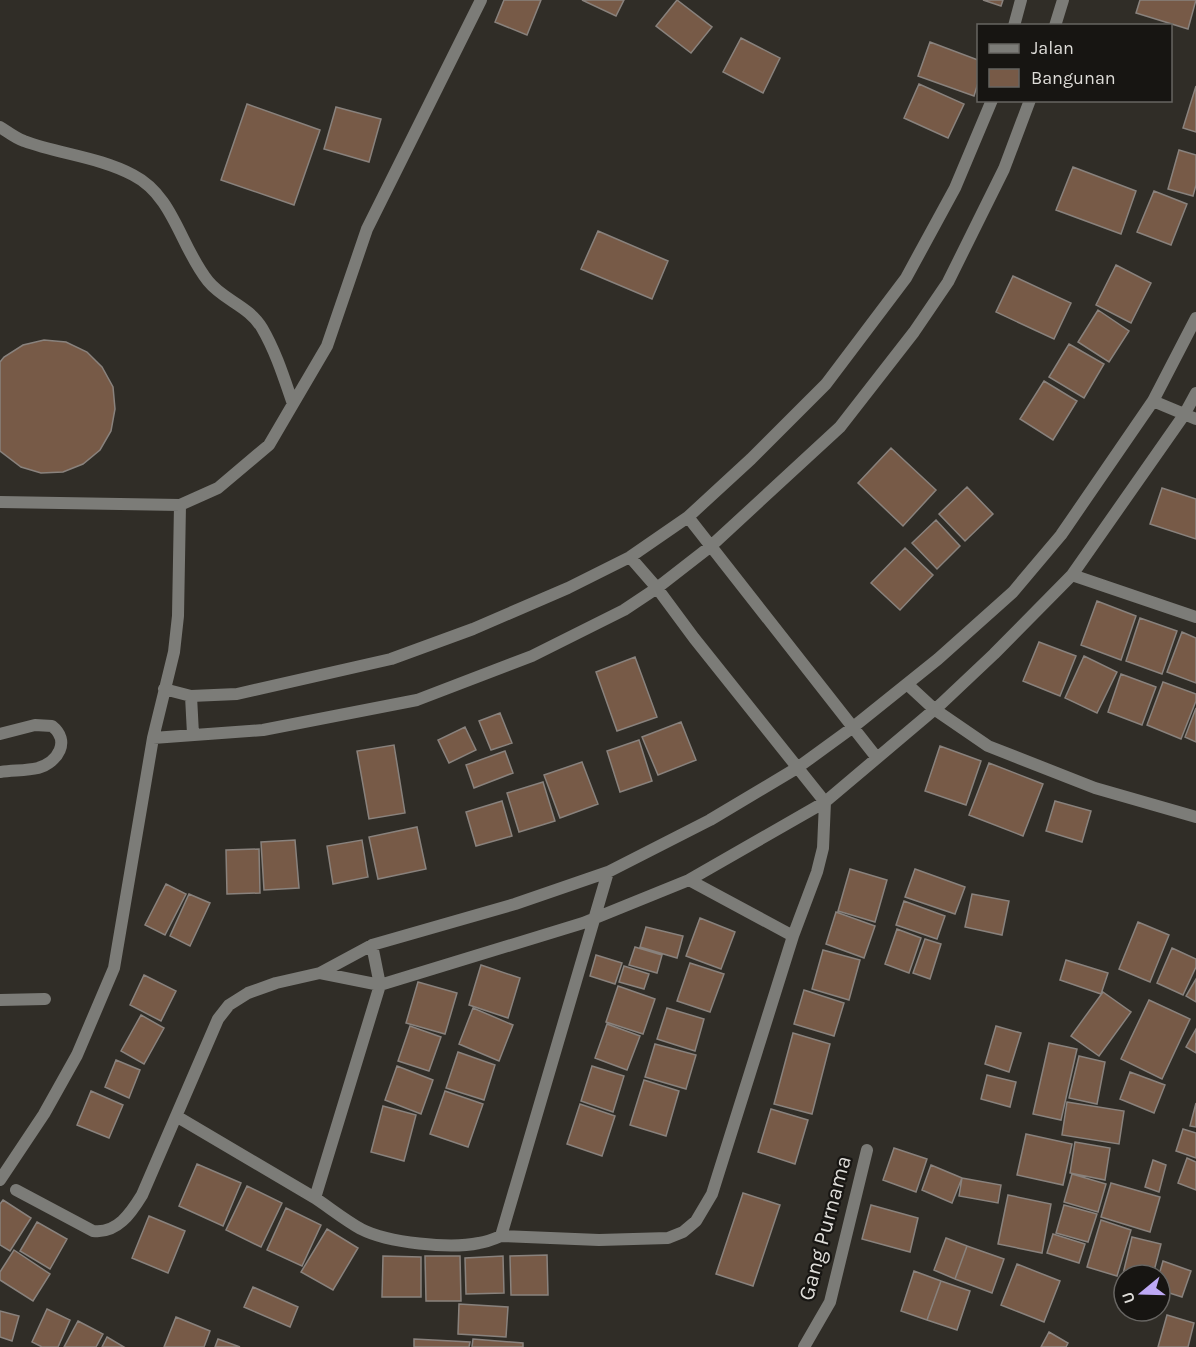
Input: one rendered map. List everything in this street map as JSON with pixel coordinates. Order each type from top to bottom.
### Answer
[{"type":"street","points":[[0,502],[180,505],[218,488],[268,446],[327,346],[367,230],[481,0]]},
{"type":"street","points":[[1015,24],[1021,0]]},
{"type":"street","points":[[1056,24],[1063,0]]},
{"type":"street","points":[[164,689],[191,696],[237,694],[391,659],[473,629],[568,588],[630,557],[688,517],[751,459],[826,384],[906,278],[955,188],[991,102]]},
{"type":"street","points":[[153,738],[263,730],[417,700],[532,656],[624,610],[657,588],[711,546],[840,427],[914,332],[948,282],[1004,169],[1029,102]]},
{"type":"street","points":[[0,127],[21,140],[111,165],[134,175],[154,188],[165,203],[192,258],[208,282],[222,295],[243,306],[255,318],[279,364],[293,404]]},
{"type":"street","points":[[16,1190],[93,1231],[99,1232],[114,1227],[128,1217],[142,1195],[218,1019],[229,1005],[248,993],[276,983],[320,973],[372,945],[515,904],[608,872],[710,820],[797,768],[852,728],[938,659],[1013,592],[1061,535],[1153,401],[1196,318]]},
{"type":"street","points":[[320,973],[380,985],[595,918],[689,880],[825,801],[934,710],[994,654],[1072,575],[1190,417],[1196,393]]},
{"type":"street","points":[[1153,401],[1190,417]]},
{"type":"street","points":[[0,1180],[44,1114],[77,1055],[114,968],[153,738],[174,652],[178,616],[180,505]]},
{"type":"street","points":[[688,517],[877,758]]},
{"type":"street","points":[[176,1116],[315,1198],[360,1228],[373,1234],[412,1242],[457,1246],[480,1243],[501,1236],[599,1240],[668,1238],[683,1232],[696,1221],[712,1194],[823,848],[825,801],[630,557]]},
{"type":"street","points":[[1072,575],[1196,617]]},
{"type":"street","points":[[907,684],[934,710],[988,746],[1095,788],[1196,817]]},
{"type":"street","points":[[191,696],[193,734]]},
{"type":"street","points":[[0,734],[35,725],[52,726],[60,734],[62,742],[61,749],[46,764],[38,768],[0,772]]},
{"type":"street","points":[[501,1236],[608,872]]},
{"type":"street","points":[[689,880],[793,936]]},
{"type":"street","points":[[315,1198],[380,985],[372,945]]},
{"type":"street","points":[[0,1000],[45,999]]},
{"type":"street","name":"Gang Purnama","points":[[804,1347],[830,1302],[867,1150]]},
{"type":"building","points":[[504,0],[541,0],[527,35],[495,22]]},
{"type":"building","points":[[582,0],[624,0],[616,16]]},
{"type":"building","points":[[677,0],[712,27],[691,53],[656,26]]},
{"type":"building","points":[[983,0],[1003,0],[1001,6]]},
{"type":"building","points":[[1140,0],[1196,0],[1188,29],[1136,13]]},
{"type":"building","points":[[741,38],[780,58],[763,93],[723,72]]},
{"type":"building","points":[[930,42],[977,60],[977,86],[974,96],[918,76]]},
{"type":"building","points":[[919,84],[964,104],[948,138],[904,118]]},
{"type":"building","points":[[1196,86],[1196,132],[1183,128]]},
{"type":"building","points":[[247,104],[320,130],[294,205],[221,180]]},
{"type":"building","points":[[336,107],[381,119],[369,162],[324,149]]},
{"type":"building","points":[[1179,150],[1196,155],[1196,185],[1193,196],[1168,189]]},
{"type":"building","points":[[1073,167],[1136,191],[1121,234],[1056,210]]},
{"type":"building","points":[[1154,191],[1187,204],[1171,245],[1137,232]]},
{"type":"building","points":[[598,231],[668,261],[652,299],[581,269]]},
{"type":"building","points":[[1116,265],[1151,283],[1131,323],[1096,305]]},
{"type":"building","points":[[1013,276],[1071,303],[1054,339],[996,312]]},
{"type":"building","points":[[1098,310],[1129,331],[1109,362],[1078,342]]},
{"type":"building","points":[[44,340],[66,342],[87,352],[102,367],[113,387],[115,409],[111,431],[100,450],[83,464],[63,472],[41,473],[21,467],[0,451],[0,362],[23,345]]},
{"type":"building","points":[[1069,344],[1104,364],[1084,398],[1049,377]]},
{"type":"building","points":[[1044,381],[1077,401],[1053,440],[1020,419]]},
{"type":"building","points":[[891,448],[936,490],[903,526],[858,483]]},
{"type":"building","points":[[967,487],[993,514],[965,541],[939,514]]},
{"type":"building","points":[[1162,488],[1196,499],[1196,539],[1150,524]]},
{"type":"building","points":[[936,520],[960,546],[937,569],[912,543]]},
{"type":"building","points":[[905,548],[933,575],[900,610],[871,583]]},
{"type":"building","points":[[1097,601],[1136,616],[1121,660],[1081,645]]},
{"type":"building","points":[[1140,618],[1177,631],[1162,674],[1126,661]]},
{"type":"building","points":[[1182,632],[1196,638],[1196,683],[1167,672]]},
{"type":"building","points":[[1039,642],[1076,656],[1060,696],[1023,681]]},
{"type":"building","points":[[1084,656],[1117,672],[1097,713],[1065,698]]},
{"type":"building","points":[[635,657],[657,717],[617,731],[596,672]]},
{"type":"building","points":[[1121,674],[1156,687],[1142,725],[1108,712]]},
{"type":"building","points":[[1163,682],[1196,694],[1196,701],[1181,739],[1147,725]]},
{"type":"building","points":[[1196,708],[1196,742],[1185,737]]},
{"type":"building","points":[[500,713],[512,743],[491,750],[479,721]]},
{"type":"building","points":[[681,722],[696,760],[658,775],[642,737]]},
{"type":"building","points":[[465,727],[476,750],[449,763],[438,740]]},
{"type":"building","points":[[639,740],[652,781],[620,792],[607,751]]},
{"type":"building","points":[[394,745],[405,813],[369,819],[357,751]]},
{"type":"building","points":[[940,746],[981,761],[966,805],[925,791]]},
{"type":"building","points":[[505,751],[513,773],[474,788],[466,765]]},
{"type":"building","points":[[582,762],[598,804],[560,818],[544,775]]},
{"type":"building","points":[[989,763],[1043,784],[1023,836],[969,815]]},
{"type":"building","points":[[543,782],[555,821],[519,832],[507,793]]},
{"type":"building","points":[[502,801],[512,836],[476,846],[466,812]]},
{"type":"building","points":[[1055,801],[1091,811],[1082,842],[1046,831]]},
{"type":"building","points":[[417,827],[426,869],[378,879],[369,837]]},
{"type":"building","points":[[295,840],[299,888],[264,890],[261,842]]},
{"type":"building","points":[[362,840],[368,877],[333,884],[327,846]]},
{"type":"building","points":[[259,849],[260,893],[227,894],[226,850]]},
{"type":"building","points":[[850,869],[887,880],[875,922],[838,911]]},
{"type":"building","points":[[915,869],[965,887],[955,914],[905,897]]},
{"type":"building","points":[[166,884],[186,894],[165,935],[145,925]]},
{"type":"building","points":[[189,894],[210,903],[190,946],[170,936]]},
{"type":"building","points":[[972,894],[1009,901],[1002,935],[965,927]]},
{"type":"building","points":[[904,901],[945,916],[937,939],[896,925]]},
{"type":"building","points":[[836,912],[875,926],[864,958],[826,944]]},
{"type":"building","points":[[700,918],[735,932],[721,969],[686,956]]},
{"type":"building","points":[[1138,922],[1169,935],[1150,982],[1119,969]]},
{"type":"building","points":[[646,927],[683,936],[677,958],[640,947]]},
{"type":"building","points":[[897,929],[921,938],[909,973],[885,964]]},
{"type":"building","points":[[925,939],[941,944],[930,979],[913,973]]},
{"type":"building","points":[[635,947],[662,955],[657,973],[629,965]]},
{"type":"building","points":[[1172,948],[1196,959],[1196,967],[1183,995],[1157,983]]},
{"type":"building","points":[[823,950],[860,960],[849,1000],[812,989]]},
{"type":"building","points":[[596,955],[622,963],[615,984],[590,976]]},
{"type":"building","points":[[1066,960],[1108,973],[1101,994],[1060,980]]},
{"type":"building","points":[[690,963],[724,974],[710,1012],[677,1001]]},
{"type":"building","points":[[481,965],[520,978],[508,1018],[469,1005]]},
{"type":"building","points":[[624,966],[649,974],[644,989],[619,982]]},
{"type":"building","points":[[144,975],[176,991],[161,1021],[130,1005]]},
{"type":"building","points":[[1196,979],[1196,1002],[1186,996]]},
{"type":"building","points":[[418,982],[457,993],[445,1034],[406,1023]]},
{"type":"building","points":[[618,986],[655,999],[643,1034],[606,1022]]},
{"type":"building","points":[[804,990],[844,1003],[834,1036],[794,1024]]},
{"type":"building","points":[[1103,992],[1131,1012],[1099,1056],[1071,1036]]},
{"type":"building","points":[[1149,1000],[1190,1019],[1162,1079],[1121,1059]]},
{"type":"building","points":[[473,1008],[513,1025],[499,1061],[459,1044]]},
{"type":"building","points":[[667,1008],[704,1019],[695,1051],[657,1039]]},
{"type":"building","points":[[141,1015],[164,1028],[144,1064],[121,1051]]},
{"type":"building","points":[[607,1024],[640,1036],[627,1070],[595,1058]]},
{"type":"building","points":[[410,1026],[441,1037],[429,1071],[398,1061]]},
{"type":"building","points":[[996,1026],[1021,1033],[1009,1072],[985,1064]]},
{"type":"building","points":[[1196,1029],[1196,1053],[1186,1047]]},
{"type":"building","points":[[793,1033],[830,1044],[812,1114],[774,1104]]},
{"type":"building","points":[[1049,1043],[1077,1049],[1061,1120],[1033,1114]]},
{"type":"building","points":[[655,1044],[696,1055],[686,1089],[645,1077]]},
{"type":"building","points":[[458,1052],[495,1065],[484,1100],[446,1088]]},
{"type":"building","points":[[1079,1056],[1105,1062],[1097,1104],[1069,1098]]},
{"type":"building","points":[[116,1060],[140,1070],[129,1098],[105,1087]]},
{"type":"building","points":[[397,1066],[433,1080],[421,1114],[385,1100]]},
{"type":"building","points":[[592,1066],[624,1076],[613,1112],[581,1101]]},
{"type":"building","points":[[1130,1072],[1165,1085],[1154,1113],[1120,1099]]},
{"type":"building","points":[[987,1075],[1016,1082],[1010,1107],[981,1099]]},
{"type":"building","points":[[644,1080],[679,1091],[666,1136],[630,1125]]},
{"type":"building","points":[[91,1091],[123,1105],[109,1138],[77,1125]]},
{"type":"building","points":[[445,1091],[483,1104],[468,1147],[430,1134]]},
{"type":"building","points":[[1067,1102],[1124,1111],[1119,1144],[1062,1135]]},
{"type":"building","points":[[1196,1103],[1196,1127],[1190,1126]]},
{"type":"building","points":[[580,1104],[615,1116],[602,1156],[567,1144]]},
{"type":"building","points":[[383,1106],[416,1115],[404,1161],[371,1152]]},
{"type":"building","points":[[771,1109],[808,1120],[795,1164],[758,1152]]},
{"type":"building","points":[[1183,1129],[1196,1133],[1196,1158],[1176,1151]]},
{"type":"building","points":[[1026,1134],[1072,1144],[1063,1185],[1017,1175]]},
{"type":"building","points":[[1075,1142],[1110,1148],[1105,1180],[1070,1173]]},
{"type":"building","points":[[894,1148],[927,1159],[916,1192],[883,1180]]},
{"type":"building","points":[[1187,1158],[1196,1162],[1196,1190],[1178,1183]]},
{"type":"building","points":[[1153,1160],[1166,1165],[1159,1192],[1145,1187]]},
{"type":"building","points":[[197,1164],[241,1183],[223,1226],[179,1206]]},
{"type":"building","points":[[931,1165],[962,1178],[952,1203],[922,1190]]},
{"type":"building","points":[[1072,1174],[1106,1184],[1098,1212],[1064,1202]]},
{"type":"building","points":[[962,1178],[1001,1185],[998,1203],[959,1196]]},
{"type":"building","points":[[1111,1183],[1160,1197],[1150,1232],[1101,1217]]},
{"type":"building","points":[[247,1186],[282,1203],[261,1247],[226,1230]]},
{"type":"building","points":[[743,1193],[780,1205],[753,1286],[716,1274]]},
{"type":"building","points":[[1008,1195],[1051,1204],[1042,1253],[998,1244]]},
{"type":"building","points":[[3,1200],[31,1218],[10,1251],[0,1245],[0,1204]]},
{"type":"building","points":[[871,1205],[918,1218],[910,1252],[862,1239]]},
{"type":"building","points":[[1064,1205],[1097,1214],[1088,1242],[1056,1233]]},
{"type":"building","points":[[286,1208],[321,1225],[302,1266],[267,1250]]},
{"type":"building","points":[[149,1216],[185,1231],[168,1273],[132,1258]]},
{"type":"building","points":[[1101,1220],[1131,1230],[1121,1263],[1112,1263],[1112,1274],[1087,1267]]},
{"type":"building","points":[[37,1222],[67,1239],[50,1269],[20,1251]]},
{"type":"building","points":[[327,1229],[358,1248],[333,1290],[301,1272]]},
{"type":"building","points":[[1053,1234],[1085,1244],[1079,1263],[1047,1253]]},
{"type":"building","points":[[1132,1237],[1161,1244],[1156,1263],[1126,1263]]},
{"type":"building","points":[[946,1238],[967,1246],[955,1279],[934,1270]]},
{"type":"building","points":[[967,1246],[1004,1259],[992,1293],[955,1279]]},
{"type":"building","points":[[14,1250],[50,1274],[33,1301],[0,1280],[0,1272]]},
{"type":"building","points":[[547,1255],[548,1295],[511,1295],[510,1256]]},
{"type":"building","points":[[383,1256],[421,1257],[421,1297],[382,1297]]},
{"type":"building","points":[[425,1256],[460,1256],[461,1301],[426,1301]]},
{"type":"building","points":[[503,1256],[504,1293],[466,1294],[465,1258]]},
{"type":"building","points":[[1017,1264],[1060,1281],[1044,1322],[1001,1305]]},
{"type":"building","points":[[1172,1264],[1191,1271],[1182,1297],[1172,1294]]},
{"type":"building","points":[[914,1271],[941,1281],[927,1320],[901,1311]]},
{"type":"building","points":[[941,1281],[970,1291],[957,1330],[927,1320]]},
{"type":"building","points":[[253,1287],[298,1307],[290,1327],[244,1307]]},
{"type":"building","points":[[459,1304],[508,1307],[506,1337],[458,1334]]},
{"type":"building","points":[[47,1309],[70,1320],[58,1347],[42,1347],[32,1342]]},
{"type":"building","points":[[0,1311],[19,1316],[12,1341],[0,1337]]},
{"type":"building","points":[[1172,1316],[1194,1323],[1188,1347],[1158,1347],[1165,1323],[1172,1323]]},
{"type":"building","points":[[176,1317],[210,1331],[204,1347],[164,1347]]},
{"type":"building","points":[[78,1321],[103,1334],[96,1347],[64,1347]]},
{"type":"building","points":[[1049,1332],[1068,1343],[1066,1347],[1041,1347]]},
{"type":"building","points":[[107,1337],[124,1347],[102,1347]]},
{"type":"building","points":[[218,1339],[240,1347],[215,1347]]},
{"type":"building","points":[[414,1339],[470,1342],[469,1347],[414,1347]]},
{"type":"building","points":[[473,1339],[523,1343],[523,1347],[472,1347]]}]
